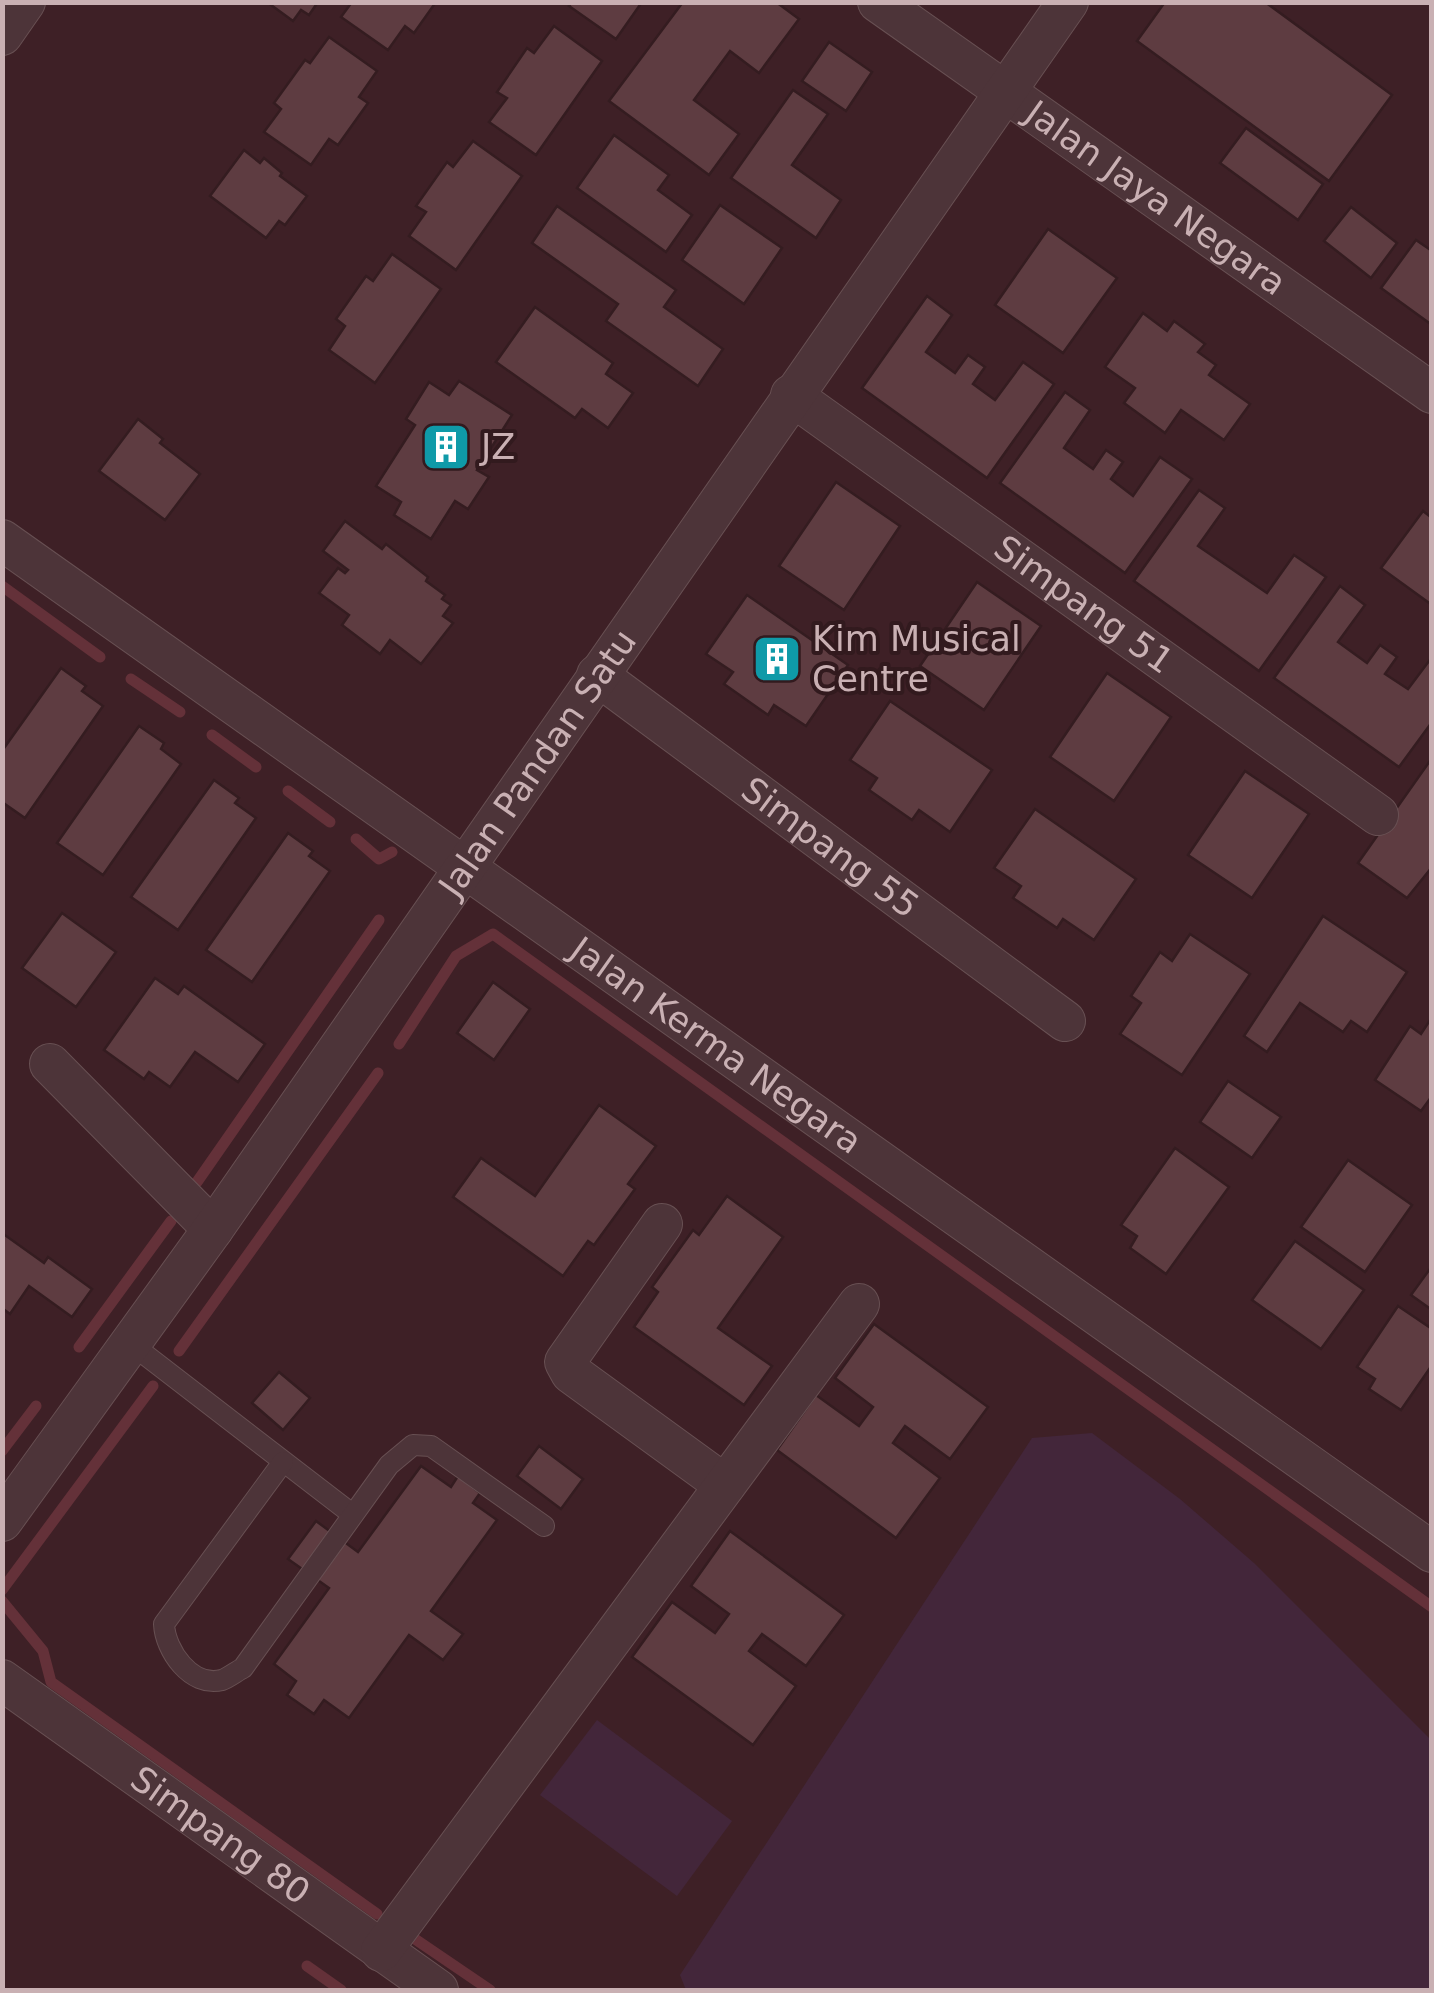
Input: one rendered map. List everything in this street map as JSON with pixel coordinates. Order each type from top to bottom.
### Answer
[{"type":"street","points":[[2,35],[26,2]]},
{"type":"street","name":"Jalan Jaya Negara","points":[[878,2],[1432,393]]},
{"type":"street","name":"Jalan Pandan Satu","points":[[2,1521],[212,1229],[1068,2]]},
{"type":"street","name":"Simpang 51","points":[[791,395],[1378,814]]},
{"type":"street","name":"Jalan Kerma Negara","points":[[2,540],[1432,1552]]},
{"type":"street","name":"Simpang 55","points":[[597,675],[1065,1021]]},
{"type":"street","points":[[50,1064],[212,1229]]},
{"type":"street","points":[[662,1224],[565,1362],[572,1373],[725,1485]]},
{"type":"street","points":[[382,1950],[859,1304]]},
{"type":"street","name":"Simpang 80","points":[[2,1680],[438,1990]]},
{"type":"lane","points":[[130,1343],[352,1514]]},
{"type":"lane","points":[[283,1462],[164,1624],[165,1637],[189,1672],[205,1680],[222,1680],[243,1668],[352,1514],[400,1454],[413,1445],[431,1446],[544,1526]]},
{"type":"shaded area","points":[[1092,1433],[1180,1499],[1254,1563],[1431,1740],[1431,1990],[686,1990],[680,1975],[1032,1438]]},
{"type":"shaded area","points":[[597,1720],[732,1821],[677,1896],[540,1795]]},
{"type":"building","points":[[267,2],[318,2],[309,15],[301,10],[293,21]]},
{"type":"building","points":[[352,2],[436,2],[414,33],[405,26],[388,50],[341,17]]},
{"type":"building","points":[[572,2],[642,2],[616,39],[569,6]]},
{"type":"building","points":[[683,2],[776,2],[799,19],[759,73],[730,51],[694,100],[739,134],[709,175],[609,101]]},
{"type":"building","points":[[1165,2],[1265,2],[1392,95],[1329,181],[1137,41]]},
{"type":"building","points":[[554,26],[602,61],[536,155],[489,122],[507,98],[497,92],[527,48],[534,53]]},
{"type":"building","points":[[329,37],[377,71],[359,97],[368,103],[338,145],[329,139],[311,165],[264,132],[281,109],[274,103],[305,60],[310,63]]},
{"type":"building","points":[[829,42],[872,72],[846,111],[802,81]]},
{"type":"building","points":[[793,90],[828,114],[792,165],[841,200],[816,238],[731,178]]},
{"type":"building","points":[[1246,128],[1323,184],[1298,220],[1220,163]]},
{"type":"building","points":[[614,135],[669,175],[658,190],[692,215],[666,252],[577,188]]},
{"type":"building","points":[[473,141],[522,176],[456,270],[409,236],[426,212],[416,206],[447,162],[453,167]]},
{"type":"building","points":[[244,150],[260,163],[264,158],[307,196],[285,225],[279,221],[266,238],[210,196]]},
{"type":"building","points":[[720,205],[782,248],[744,304],[682,260]]},
{"type":"building","points":[[557,206],[676,290],[664,307],[723,349],[698,386],[606,321],[618,304],[532,243]]},
{"type":"building","points":[[1351,207],[1397,243],[1371,278],[1324,241]]},
{"type":"building","points":[[1048,229],[1117,278],[1063,353],[995,305]]},
{"type":"building","points":[[1416,240],[1432,251],[1432,325],[1381,288]]},
{"type":"building","points":[[392,254],[441,289],[375,383],[329,350],[345,326],[336,319],[366,276],[373,281]]},
{"type":"building","points":[[927,296],[952,315],[926,352],[955,373],[968,355],[985,367],[973,384],[995,400],[1023,362],[1054,384],[987,478],[862,388]]},
{"type":"building","points":[[535,307],[613,363],[606,374],[633,393],[608,428],[582,409],[575,418],[496,362]]},
{"type":"building","points":[[1143,313],[1167,331],[1174,321],[1205,344],[1198,352],[1216,365],[1209,375],[1250,404],[1224,440],[1181,410],[1165,433],[1124,403],[1135,388],[1105,367]]},
{"type":"building","name":"JZ","points":[[459,381],[512,415],[477,470],[489,477],[468,509],[455,501],[431,539],[394,515],[401,502],[376,486],[415,425],[406,419],[429,382],[449,395]]},
{"type":"building","points":[[1065,392],[1090,410],[1064,448],[1093,469],[1106,450],[1123,462],[1111,479],[1133,496],[1160,457],[1192,479],[1125,573],[1000,483]]},
{"type":"building","points":[[138,419],[163,439],[160,443],[200,474],[165,520],[99,471]]},
{"type":"building","points":[[836,482],[900,526],[844,610],[779,566]]},
{"type":"building","points":[[1199,490],[1225,508],[1198,546],[1267,593],[1294,555],[1326,577],[1259,671],[1134,581]]},
{"type":"building","points":[[1423,511],[1432,518],[1432,605],[1381,568]]},
{"type":"building","points":[[345,521],[382,549],[386,544],[428,577],[426,581],[445,595],[442,599],[451,605],[443,616],[453,623],[421,664],[390,640],[380,654],[342,625],[349,615],[319,593],[338,568],[345,573],[348,570],[323,551]]},
{"type":"building","points":[[977,582],[1041,626],[984,710],[920,666]]},
{"type":"building","points":[[1340,586],[1365,605],[1338,642],[1367,663],[1380,645],[1397,657],[1385,674],[1408,689],[1432,657],[1432,722],[1399,767],[1274,678]]},
{"type":"building","name":"Kim Musical Centre","points":[[747,595],[848,665],[806,726],[774,705],[768,715],[724,684],[733,672],[706,654]]},
{"type":"building","points":[[61,668],[86,686],[82,691],[103,706],[25,818],[2,802],[2,751]]},
{"type":"building","points":[[1107,673],[1171,717],[1114,801],[1050,757]]},
{"type":"building","points":[[890,701],[992,770],[950,832],[919,810],[912,820],[869,790],[877,778],[850,760]]},
{"type":"building","points":[[139,726],[164,743],[161,749],[181,764],[103,875],[57,843]]},
{"type":"building","points":[[1432,758],[1432,867],[1407,898],[1358,863]]},
{"type":"building","points":[[1245,771],[1309,814],[1252,898],[1188,855]]},
{"type":"building","points":[[214,780],[239,798],[235,803],[256,818],[178,930],[131,897]]},
{"type":"building","points":[[1035,809],[1136,879],[1094,940],[1063,919],[1057,928],[1013,898],[1021,886],[994,868]]},
{"type":"building","points":[[288,833],[313,851],[309,856],[330,871],[252,982],[206,950]]},
{"type":"building","points":[[62,913],[116,952],[76,1007],[22,968]]},
{"type":"building","points":[[1323,916],[1407,972],[1367,1032],[1351,1021],[1343,1032],[1300,1003],[1267,1052],[1244,1036]]},
{"type":"building","points":[[1190,934],[1250,974],[1182,1075],[1120,1034],[1141,1003],[1131,996],[1160,952],[1172,961]]},
{"type":"building","points":[[155,978],[178,994],[184,986],[265,1044],[238,1082],[195,1052],[170,1087],[149,1072],[144,1079],[104,1050]]},
{"type":"building","points":[[493,982],[530,1009],[494,1060],[457,1033]]},
{"type":"building","points":[[1432,1017],[1432,1096],[1421,1111],[1375,1080],[1410,1026],[1421,1034]]},
{"type":"building","points":[[1228,1081],[1281,1117],[1252,1158],[1200,1122]]},
{"type":"building","points":[[599,1105],[656,1146],[628,1184],[635,1189],[594,1245],[588,1241],[563,1276],[453,1197],[481,1158],[535,1196]]},
{"type":"building","points":[[1175,1148],[1229,1187],[1166,1274],[1130,1248],[1137,1236],[1121,1225]]},
{"type":"building","points":[[1348,1160],[1412,1205],[1365,1272],[1301,1227]]},
{"type":"building","points":[[727,1196],[783,1237],[718,1328],[772,1366],[744,1405],[634,1327],[658,1292],[652,1287],[693,1230],[699,1235]]},
{"type":"building","points":[[2,1233],[44,1263],[48,1257],[92,1289],[72,1317],[29,1286],[10,1314],[2,1308]]},
{"type":"building","points":[[1295,1241],[1364,1290],[1321,1349],[1252,1300]]},
{"type":"building","points":[[1432,1266],[1432,1310],[1411,1295]]},
{"type":"building","points":[[1398,1306],[1432,1329],[1432,1365],[1401,1410],[1369,1389],[1375,1379],[1357,1367]]},
{"type":"building","points":[[874,1324],[988,1407],[950,1459],[905,1426],[893,1443],[940,1478],[896,1538],[777,1450],[816,1395],[859,1426],[873,1407],[835,1378]]},
{"type":"building","points":[[279,1372],[310,1398],[283,1430],[252,1403]]},
{"type":"building","points":[[539,1446],[583,1479],[561,1509],[517,1476]]},
{"type":"building","points":[[421,1466],[451,1487],[458,1476],[480,1493],[473,1503],[497,1520],[431,1611],[463,1634],[443,1660],[409,1635],[349,1718],[324,1700],[314,1714],[287,1695],[296,1681],[274,1664],[329,1588],[288,1559],[316,1521],[358,1552]]},
{"type":"building","points":[[730,1531],[844,1615],[806,1666],[762,1634],[749,1651],[796,1686],[753,1745],[632,1657],[672,1602],[715,1633],[729,1614],[691,1586]]},
{"type":"waterway","points":[[2,586],[100,657]]},
{"type":"waterway","points":[[131,679],[180,712]]},
{"type":"waterway","points":[[212,735],[256,767]]},
{"type":"waterway","points":[[288,791],[330,822]]},
{"type":"waterway","points":[[356,839],[379,859],[392,852]]},
{"type":"waterway","points":[[197,1182],[379,920]]},
{"type":"waterway","points":[[399,1044],[456,956],[493,934],[1432,1607]]},
{"type":"waterway","points":[[179,1351],[378,1073]]},
{"type":"waterway","points":[[79,1347],[171,1221]]},
{"type":"waterway","points":[[2,1590],[153,1386]]},
{"type":"waterway","points":[[2,1451],[36,1406]]},
{"type":"waterway","points":[[2,1601],[43,1651],[51,1682],[377,1914]]},
{"type":"waterway","points":[[412,1937],[490,1990]]},
{"type":"waterway","points":[[307,1966],[341,1990]]},
{"type":"place","name":"JZ","points":[[446,447]]},
{"type":"place","name":"Kim Musical Centre","points":[[777,659]]}]
